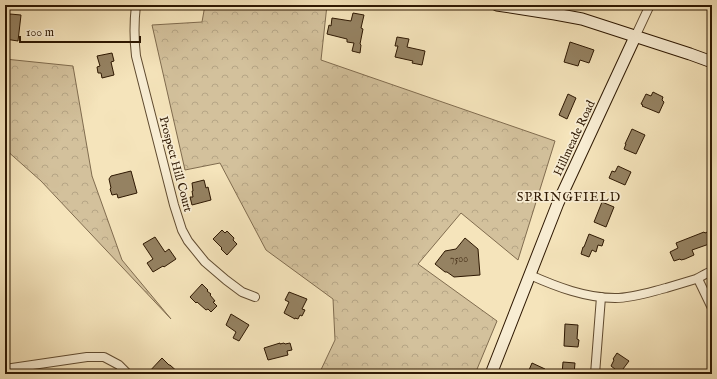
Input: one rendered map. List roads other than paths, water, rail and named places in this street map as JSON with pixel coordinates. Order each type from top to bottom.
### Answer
[{"type":"street","name":"Prospect Hill Court","points":[[136,5],[134,34],[136,56],[174,205],[182,230],[188,241],[205,262],[242,292],[255,297]]},
{"type":"street","points":[[497,5],[582,19],[712,62]]},
{"type":"street","name":"Hillmeade Road","points":[[491,374],[558,203],[650,5]]},
{"type":"street","points":[[530,275],[550,284],[569,290],[601,297],[615,298],[630,297],[698,279],[712,271]]},
{"type":"street","points":[[698,279],[712,308]]},
{"type":"street","points":[[595,374],[601,297]]},
{"type":"street","points":[[5,369],[87,357],[104,357],[119,365],[128,374]]},
{"type":"district","name":"SPRINGFIELD","points":[[569,196]]}]
